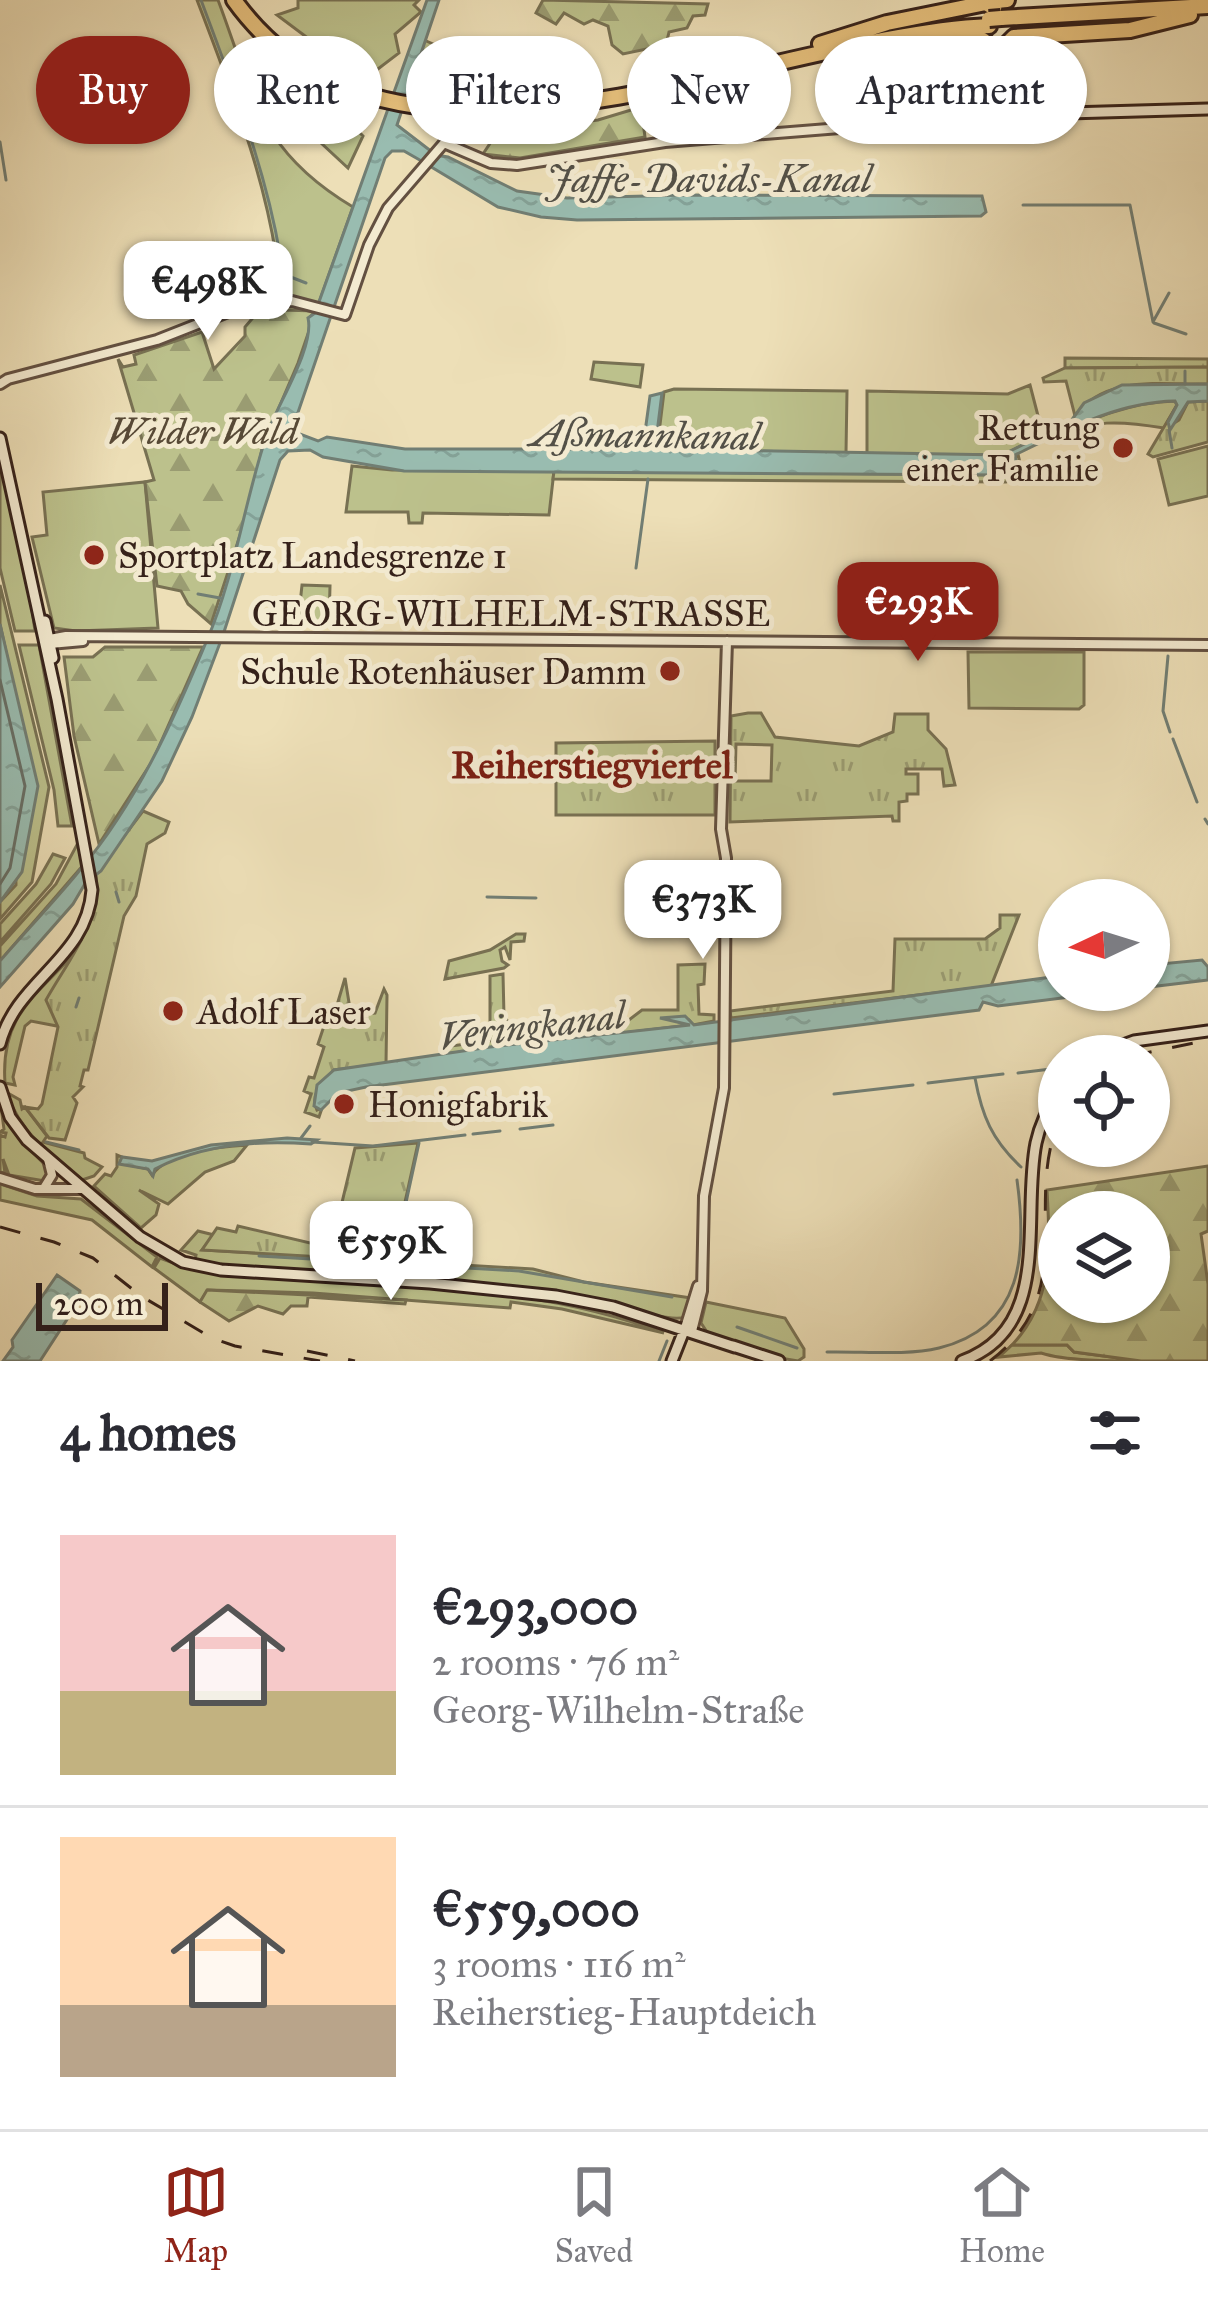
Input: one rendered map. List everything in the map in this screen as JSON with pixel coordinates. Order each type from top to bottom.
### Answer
[{"type":"highway","points":[[234,0],[295,62],[327,82],[406,102]]},
{"type":"highway","points":[[246,0],[274,35],[312,64],[384,98]]},
{"type":"highway","points":[[1150,0],[1201,11]]},
{"type":"highway","points":[[603,91],[820,44],[997,16],[1201,11]]},
{"type":"highway","points":[[1029,36],[1136,29],[1201,11]]},
{"type":"highway","points":[[603,98],[997,16]]},
{"type":"highway","points":[[807,55],[815,54]]},
{"type":"main road","points":[[1087,113],[1208,109]]},
{"type":"main road","points":[[0,438],[49,644],[92,882],[90,908],[80,935],[19,1001],[0,1044]]},
{"type":"main road","points":[[0,454],[5,467]]},
{"type":"main road","points":[[1170,1036],[1208,1031]]},
{"type":"main road","points":[[1,1091],[16,1127],[48,1159],[154,1248],[206,1268],[556,1296],[686,1334]]},
{"type":"main road","points":[[962,1361],[999,1340],[1019,1306],[1028,1270],[1038,1139]]},
{"type":"main road","points":[[949,1361],[990,1339],[1019,1306]]},
{"type":"main road","points":[[636,1316],[779,1361]]},
{"type":"main road","points":[[675,1361],[686,1334]]},
{"type":"street","points":[[3,380],[157,340],[251,303],[283,300],[340,314],[376,228],[441,144],[491,163],[517,165],[665,142],[815,130]]},
{"type":"street","name":"GEORG-WILHELM-STRASSE","points":[[49,644],[102,638],[1208,645]]},
{"type":"street","points":[[686,1334],[702,1273],[703,1208],[723,1097],[727,641]]},
{"type":"street","points":[[43,1190],[51,1178],[48,1159]]},
{"type":"street","points":[[0,1178],[43,1190],[83,1189]]},
{"type":"green space","points":[[197,0],[218,0],[231,36],[214,36],[214,46]]},
{"type":"green space","points":[[298,0],[419,0],[414,5],[421,12],[395,34],[399,53],[382,66],[382,36],[305,36],[277,15],[298,8]]},
{"type":"green space","points":[[543,0],[708,4],[705,15],[693,16],[687,28],[668,36],[627,36],[627,53],[623,54],[612,45],[608,26],[593,20],[584,24],[564,13],[556,24],[536,13]]},
{"type":"green space","points":[[627,111],[627,140],[520,158],[483,154],[490,144],[603,144],[603,118]]},
{"type":"green space","points":[[248,144],[280,144],[297,165],[353,207],[316,311],[282,310],[262,191]]},
{"type":"green space","points":[[322,144],[359,144],[348,168]]},
{"type":"green space","name":"Wilder Wald","points":[[316,311],[309,318],[298,363],[263,445],[249,508],[211,624],[181,591],[157,586],[145,482],[154,480],[118,359],[123,367],[136,364],[134,355],[202,332],[214,369],[245,336],[245,327],[257,313]]},
{"type":"green space","points":[[1065,358],[1208,359],[1208,367],[1065,368]]},
{"type":"green space","points":[[594,362],[643,365],[640,387],[591,379]]},
{"type":"green space","points":[[1208,367],[1208,384],[1118,388],[1102,393],[1075,416],[1066,381],[1044,382],[1043,378],[1065,368]]},
{"type":"green space","points":[[1030,385],[1043,435],[1003,455],[867,454],[867,391],[1008,394]]},
{"type":"green space","points":[[847,391],[846,453],[657,449],[664,392]]},
{"type":"green space","points":[[1175,401],[1164,428],[1107,423],[1053,440],[1113,412]]},
{"type":"green space","points":[[1208,401],[1208,442],[1153,457],[1148,454],[1177,405],[1168,422],[1171,425],[1188,402]]},
{"type":"green space","points":[[1208,446],[1208,496],[1169,505],[1158,459]]},
{"type":"green space","points":[[1018,454],[1023,476],[1006,482],[553,479],[554,471],[1000,475]]},
{"type":"green space","points":[[0,464],[35,631],[15,631],[0,568]]},
{"type":"green space","points":[[352,466],[554,471],[549,515],[423,513],[422,523],[409,523],[408,512],[346,512]]},
{"type":"green space","name":"Sportplatz Landesgrenze 1","points":[[145,482],[158,628],[54,628],[32,537],[47,535],[43,492]]},
{"type":"green space","points":[[0,585],[49,787],[32,882],[0,919],[0,902],[16,885],[11,675],[0,624]]},
{"type":"green space","points":[[302,585],[330,586],[329,623],[298,623]]},
{"type":"green space","points":[[19,645],[39,645],[72,826],[58,826],[54,790]]},
{"type":"green space","points":[[105,647],[203,647],[153,760],[99,844],[74,736],[64,657],[93,657]]},
{"type":"green space","points":[[968,652],[1084,652],[1084,705],[1079,709],[969,708]]},
{"type":"green space","points":[[761,713],[775,737],[859,746],[893,732],[895,714],[928,714],[928,730],[946,749],[955,785],[944,786],[942,769],[906,769],[906,774],[918,774],[918,794],[907,794],[907,801],[899,802],[899,821],[892,816],[730,822],[731,716]],"holes":[[[736,744],[772,745],[771,781],[735,781]]]},
{"type":"green space","points":[[715,741],[715,815],[556,815],[556,743]]},
{"type":"green space","points":[[143,811],[169,822],[165,833],[147,844],[136,896],[124,916],[88,1070],[84,1070],[83,1087],[73,1097],[77,1103],[65,1140],[49,1138],[25,1107],[38,1109],[42,1104],[58,1027],[46,1000],[88,925],[96,873]]},
{"type":"green space","points":[[79,841],[85,863],[0,961],[0,946],[56,884]]},
{"type":"green space","points":[[53,854],[65,858],[51,884],[0,942],[0,924],[36,884]]},
{"type":"green space","points":[[1000,915],[1019,915],[991,986],[731,1018],[730,1011],[893,991],[895,939],[985,939],[1000,928]]},
{"type":"green space","points":[[516,934],[525,934],[524,941],[511,942],[510,960],[505,947],[500,950],[508,965],[504,968],[445,979],[449,961],[490,950]]},
{"type":"green space","points":[[80,947],[66,1015],[57,1026],[31,1021],[25,1026],[15,1085],[5,1083],[5,1059],[16,1021]]},
{"type":"green space","points":[[705,964],[704,984],[698,985],[699,1014],[714,1015],[714,1021],[693,1025],[689,1020],[670,1019],[690,1025],[444,1054],[443,1047],[490,1041],[490,976],[503,974],[504,1016],[516,1033],[621,1026],[642,1010],[678,1010],[678,965]]},
{"type":"green space","points":[[345,978],[351,1015],[375,1013],[384,989],[387,995],[386,1064],[334,1070],[316,1093],[317,1110],[322,1108],[319,1117],[305,1112],[311,1094],[304,1091],[309,1077],[314,1078],[324,1047],[318,1044],[329,1011],[335,1012]]},
{"type":"green space","points":[[6,1092],[20,1100],[22,1109],[47,1136],[43,1142],[84,1153],[102,1167],[82,1180],[70,1171],[27,1131]]},
{"type":"green space","points":[[0,1100],[22,1141],[46,1166],[45,1181],[9,1175],[3,1159],[5,1173],[0,1172],[0,1135],[6,1133],[0,1132],[4,1129]]},
{"type":"green space","points":[[418,1143],[392,1261],[202,1250],[217,1228],[236,1232],[238,1226],[344,1251],[348,1235],[335,1232],[355,1148]]},
{"type":"green space","points":[[247,1145],[234,1161],[205,1172],[168,1204],[139,1190],[159,1204],[156,1215],[141,1228],[94,1186],[105,1174],[111,1176],[117,1155],[122,1157],[120,1163],[148,1169],[152,1175],[182,1155]]},
{"type":"green space","points":[[1208,1166],[1208,1231],[1201,1234],[1208,1284],[1208,1361],[1141,1361],[1074,1352],[1067,1345],[1012,1345],[1038,1304],[1038,1323],[1170,1323],[1170,1191],[1047,1191]]},
{"type":"green space","points":[[0,1184],[37,1196],[81,1199],[157,1257],[152,1267],[92,1220],[0,1200]]},
{"type":"green space","points":[[198,1231],[214,1235],[202,1250],[533,1269],[691,1298],[685,1317],[676,1318],[570,1295],[481,1283],[211,1265],[181,1250]]},
{"type":"green space","points":[[160,1258],[241,1276],[539,1300],[664,1333],[511,1302],[510,1308],[208,1290],[200,1302],[154,1268]]},
{"type":"green space","points":[[207,1290],[406,1300],[405,1304],[308,1297],[307,1306],[291,1306],[283,1314],[258,1306],[229,1321],[200,1302]]},
{"type":"green space","points":[[706,1302],[785,1318],[804,1357],[798,1361],[774,1357],[707,1332],[701,1323]]},
{"type":"green space","points":[[1012,1345],[1067,1345],[1074,1352],[1141,1361],[1041,1353],[999,1357]]},
{"type":"water","points":[[427,0],[439,0],[427,36],[414,36]]},
{"type":"water","name":"Aßmannkanal","points":[[406,59],[406,98],[397,125],[406,132],[406,144],[422,144],[517,191],[567,198],[982,196],[986,212],[981,216],[541,217],[498,207],[404,151],[392,151],[385,158],[293,427],[318,441],[327,437],[405,449],[643,449],[645,434],[655,432],[645,432],[650,396],[662,393],[655,449],[1002,455],[1071,421],[1084,403],[1122,385],[1208,384],[1208,401],[1188,402],[1170,430],[1175,401],[1133,406],[1092,419],[1015,455],[1018,469],[1000,475],[404,471],[323,457],[310,450],[288,451],[280,460],[192,717],[162,781],[101,871],[86,882],[73,904],[0,987],[0,961],[117,820],[188,686],[225,590],[266,437],[306,345],[308,318],[315,313],[375,144],[382,144],[382,126]]},
{"type":"water","points":[[0,624],[38,786],[22,872],[0,902]]},
{"type":"water","points":[[1202,960],[1208,967],[1208,980],[1170,985],[1170,963]]},
{"type":"water","points":[[1038,979],[1038,1001],[998,1006],[983,1002],[979,1010],[366,1087],[338,1093],[321,1110],[314,1106],[317,1085],[334,1070],[690,1025],[660,1018],[685,1016],[694,1025]]},
{"type":"water","points":[[317,1140],[212,1149],[155,1169],[153,1176],[148,1169],[119,1164],[122,1157],[152,1161],[211,1145]]},
{"type":"water","points":[[57,1275],[80,1291],[79,1301],[40,1361],[3,1361],[13,1347],[12,1340]]},
{"type":"waterway","points":[[201,0],[260,169],[283,274],[306,283]]},
{"type":"waterway","points":[[0,142],[6,180]]},
{"type":"waterway","points":[[1023,205],[1130,205],[1153,322]]},
{"type":"waterway","points":[[1154,320],[1169,293]]},
{"type":"waterway","points":[[1154,323],[1186,334]]},
{"type":"waterway","points":[[1185,371],[1185,384]]},
{"type":"waterway","points":[[1169,430],[1172,448]]},
{"type":"waterway","points":[[636,568],[648,479]]},
{"type":"waterway","points":[[198,594],[220,598]]},
{"type":"waterway","points":[[1168,656],[1163,711],[1170,732]]},
{"type":"waterway","points":[[1173,739],[1197,802]]},
{"type":"waterway","points":[[1205,819],[1208,824]]},
{"type":"waterway","points":[[116,892],[119,902]]},
{"type":"waterway","points":[[487,897],[536,898]]},
{"type":"waterway","points":[[76,1007],[79,998]]},
{"type":"waterway","points":[[1018,1073],[1038,1071]]},
{"type":"waterway","points":[[928,1083],[1003,1074]]},
{"type":"waterway","points":[[975,1078],[990,1127],[1021,1167]]},
{"type":"waterway","points":[[834,1094],[913,1085]]},
{"type":"waterway","points":[[520,1129],[553,1125]]},
{"type":"waterway","points":[[301,1138],[310,1126]]},
{"type":"waterway","points":[[473,1134],[500,1131]]},
{"type":"waterway","points":[[312,1142],[373,1146],[465,1135]]},
{"type":"waterway","points":[[46,1142],[79,1150]]},
{"type":"waterway","points":[[393,1262],[419,1143]]},
{"type":"waterway","points":[[827,1352],[939,1348],[967,1338],[988,1323],[1004,1305],[1019,1259],[1017,1180]]},
{"type":"waterway","points":[[259,1256],[519,1271],[672,1297]]},
{"type":"waterway","points":[[737,1327],[797,1348]]},
{"type":"waterway","points":[[659,1361],[667,1341]]},
{"type":"railway","points":[[1170,1048],[1208,1040]]},
{"type":"railway","points":[[990,1361],[1018,1334],[1034,1307],[1045,1248],[1048,1167]]},
{"type":"railway","points":[[0,1227],[93,1258],[141,1296],[212,1338],[320,1361]]},
{"type":"railway","points":[[307,1351],[355,1361]]},
{"type":"place","name":"Rettung einer Familie","points":[[1123,448]]},
{"type":"place","name":"Sportplatz Landesgrenze 1","points":[[94,555]]},
{"type":"place","name":"Schule Rotenhäuser Damm","points":[[670,671]]},
{"type":"place","name":"Adolf Laser","points":[[173,1011]]},
{"type":"place","name":"Honigfabrik","points":[[344,1104]]},
{"type":"district","name":"Reiherstiegviertel","points":[[592,764]]},
{"type":"water label","name":"Jaffe-Davids-Kanal","points":[[709,178]]},
{"type":"water label","name":"Veringkanal","points":[[532,1025]]}]
